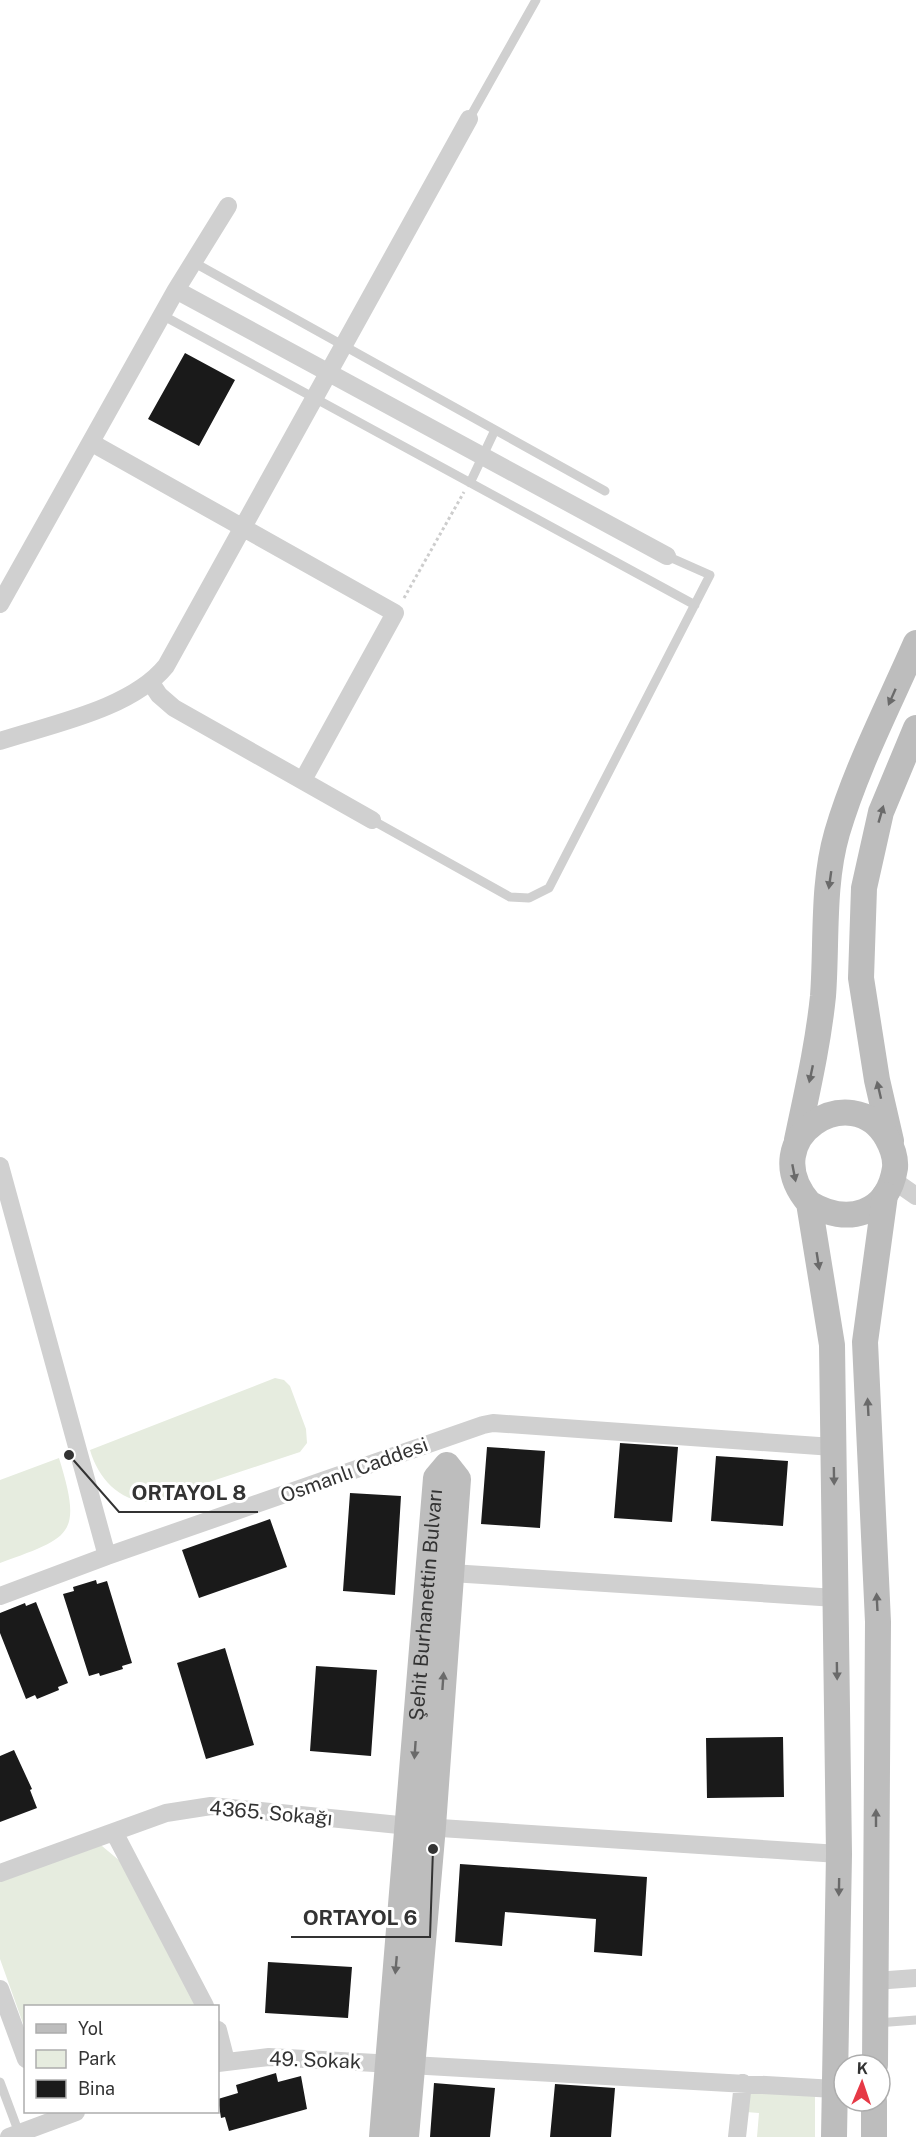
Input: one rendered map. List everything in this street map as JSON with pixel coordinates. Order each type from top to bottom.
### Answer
[{"type":"street","points":[[0,741],[117,702],[151,683],[172,657],[469,119]]},
{"type":"street","points":[[0,604],[176,290],[228,206]]},
{"type":"street","points":[[176,290],[667,556]]},
{"type":"street","points":[[92,443],[395,613],[303,780]]},
{"type":"street","points":[[889,1188],[873,1207],[849,1215],[824,1212],[809,1203],[799,1191],[792,1175],[792,1158],[817,1047],[823,996],[827,901],[837,834],[868,751],[916,643]]},
{"type":"street","points":[[151,683],[159,695],[174,708],[372,820]]},
{"type":"street","points":[[875,2053],[878,1622],[865,1342],[889,1188],[895,1164],[877,1080],[861,978],[864,888],[881,812],[916,728]]},
{"type":"street","points":[[797,1141],[814,1122],[838,1113],[855,1114],[871,1120],[884,1132],[892,1147]]},
{"type":"street","points":[[0,1166],[107,1556]]},
{"type":"street","points":[[889,1188],[916,1196]]},
{"type":"street","points":[[809,1203],[832,1345],[839,1854],[836,2053]]},
{"type":"street","points":[[444,1437],[493,1423],[833,1447]]},
{"type":"street","name":"Osmanlı Caddesi","points":[[0,1596],[444,1437],[447,1465]]},
{"type":"street","name":"Şehit Burhanettin Bulvarı","points":[[382,2137],[387,2063],[421,1826],[451,1573],[458,1479],[447,1465],[436,1478],[421,1826],[412,2064],[406,2137]]},
{"type":"street","points":[[451,1573],[836,1598]]},
{"type":"street","name":"4365. Sokağı","points":[[0,1873],[166,1813],[211,1806],[421,1826],[839,1854]]},
{"type":"street","points":[[114,1832],[204,2005]]},
{"type":"street","points":[[875,1982],[916,1977]]},
{"type":"street","points":[[0,1989],[7,2030],[24,2056]]},
{"type":"street","points":[[219,2038],[222,2062]]},
{"type":"street","name":"49. Sokak","points":[[222,2062],[269,2057],[832,2089]]},
{"type":"street","points":[[738,2137],[742,2084]]},
{"type":"street","points":[[14,2135],[47,2116],[69,2113]]},
{"type":"street","points":[[834,2113],[834,2137]]},
{"type":"street","points":[[874,2113],[874,2137]]},
{"type":"lane","points":[[469,119],[536,0]]},
{"type":"lane","points":[[193,262],[605,491]]},
{"type":"lane","points":[[162,315],[695,605]]},
{"type":"lane","points":[[470,483],[495,430]]},
{"type":"lane","points":[[372,820],[510,897],[529,898],[544,892],[554,883],[710,576],[667,556]]},
{"type":"lane","points":[[875,2023],[916,2020]]},
{"type":"lane","points":[[0,2082],[14,2135]]},
{"type":"path","points":[[395,613],[470,483]]},
{"type":"green space","points":[[275,1378],[284,1380],[290,1386],[306,1429],[307,1443],[300,1452],[149,1502],[138,1501],[119,1492],[98,1470],[90,1450]]},
{"type":"green space","points":[[59,1458],[70,1504],[70,1519],[65,1530],[43,1547],[0,1563],[0,1480]]},
{"type":"green space","points":[[90,1836],[120,1861],[200,2005],[24,2005],[24,2026],[0,1959],[0,1870]]},
{"type":"green space","points":[[748,2080],[815,2093],[815,2137],[757,2137],[759,2113],[746,2112]]},
{"type":"building","points":[[185,353],[235,380],[199,446],[148,419]]},
{"type":"building","points":[[620,1443],[678,1447],[672,1522],[614,1518]]},
{"type":"building","points":[[487,1447],[545,1451],[540,1528],[481,1524]]},
{"type":"building","points":[[716,1456],[788,1461],[783,1526],[711,1521]]},
{"type":"building","points":[[350,1493],[401,1496],[395,1595],[343,1591]]},
{"type":"building","points":[[270,1519],[287,1567],[199,1598],[182,1550]]},
{"type":"building","points":[[96,1580],[97,1584],[107,1581],[132,1663],[122,1666],[123,1669],[100,1676],[99,1673],[89,1676],[63,1594],[74,1591],[73,1587]]},
{"type":"building","points":[[36,1602],[68,1683],[58,1687],[59,1690],[37,1699],[35,1695],[26,1699],[0,1633],[0,1613],[25,1603],[26,1606]]},
{"type":"building","points":[[225,1648],[254,1745],[206,1759],[177,1663]]},
{"type":"building","points":[[316,1666],[377,1670],[371,1756],[310,1751]]},
{"type":"building","points":[[783,1737],[784,1797],[707,1798],[706,1738]]},
{"type":"building","points":[[14,1750],[32,1789],[30,1790],[37,1808],[0,1822],[0,1756]]},
{"type":"building","points":[[460,1864],[647,1877],[642,1956],[594,1952],[596,1919],[505,1912],[502,1946],[455,1942]]},
{"type":"building","points":[[268,1962],[352,1967],[348,2018],[265,2013]]},
{"type":"building","points":[[276,2073],[278,2082],[301,2076],[307,2109],[229,2131],[225,2117],[221,2118],[219,2099],[238,2093],[236,2085]]},
{"type":"building","points":[[434,2083],[495,2088],[490,2137],[430,2137]]},
{"type":"building","points":[[555,2084],[615,2088],[611,2137],[550,2137]]},
{"type":"place","name":"ORTAYOL 8","points":[[69,1455]]},
{"type":"place","name":"ORTAYOL 6","points":[[433,1849]]}]
